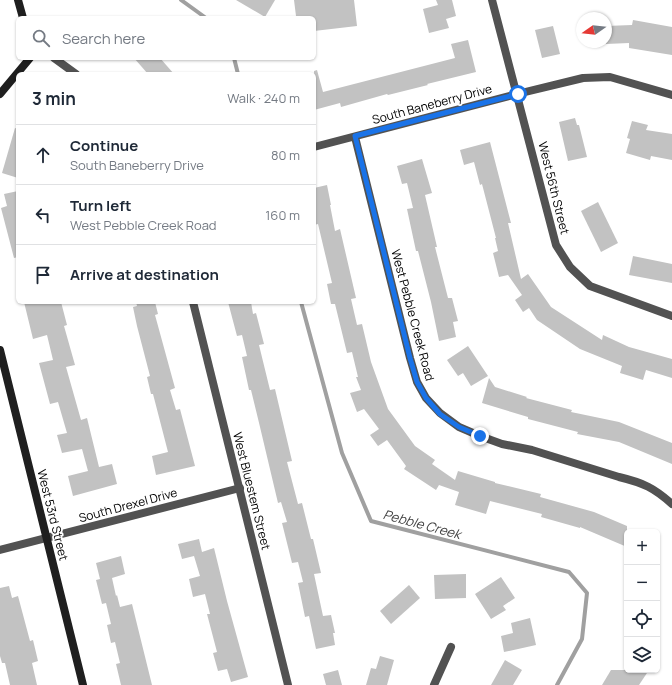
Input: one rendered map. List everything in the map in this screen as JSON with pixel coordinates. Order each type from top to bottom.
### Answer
[{"type":"street","points":[[18,0],[22,16]]},
{"type":"street","name":"West 56th Street","points":[[492,0],[518,94],[556,245],[570,267],[590,286],[672,316]]},
{"type":"street","points":[[18,72],[28,60]]},
{"type":"street","points":[[57,60],[73,72]]},
{"type":"street","points":[[0,94],[16,75]]},
{"type":"street","name":"South Baneberry Drive","points":[[316,146],[583,78],[610,77],[672,95]]},
{"type":"street","name":"West Pebble Creek Road","points":[[355,136],[410,358],[417,382],[426,398],[440,414],[459,427],[502,444],[532,450],[619,477],[634,480],[660,493],[672,504]]},
{"type":"street","name":"West Bluestem Street","points":[[194,304],[288,685]]},
{"type":"street","name":"West 53rd Street","points":[[0,350],[83,685]]},
{"type":"street","name":"South Drexel Drive","points":[[0,550],[240,488]]},
{"type":"street","points":[[434,685],[451,647]]},
{"type":"building","points":[[236,0],[275,0],[266,16]]},
{"type":"building","points":[[294,0],[354,0],[357,26],[316,31],[316,16],[296,16]]},
{"type":"building","points":[[436,0],[452,0],[456,16],[446,19],[449,28],[429,33],[423,9],[438,5]]},
{"type":"building","points":[[633,20],[672,27],[672,55],[629,48],[629,43],[612,44],[612,26],[632,25]]},
{"type":"building","points":[[553,26],[560,54],[542,58],[535,30]]},
{"type":"building","points":[[468,40],[476,72],[341,107],[340,103],[316,109],[316,72],[314,71],[317,70],[323,92],[455,58],[451,44]]},
{"type":"building","points":[[136,60],[162,60],[172,72],[146,72]]},
{"type":"building","points":[[575,118],[577,125],[579,125],[587,157],[568,161],[559,122]]},
{"type":"building","points":[[632,121],[648,125],[646,130],[672,134],[672,160],[651,156],[650,160],[626,153],[630,139],[627,138]]},
{"type":"building","points":[[15,128],[16,177],[2,173]]},
{"type":"building","points":[[490,142],[511,223],[508,223],[521,279],[528,274],[551,307],[602,340],[603,335],[629,347],[672,359],[672,378],[646,370],[643,380],[620,373],[622,366],[580,349],[537,320],[529,308],[523,312],[515,300],[522,295],[508,275],[499,277],[493,253],[498,251],[496,238],[482,184],[480,185],[474,162],[464,165],[460,150]]},
{"type":"building","points":[[422,159],[432,193],[425,195],[437,247],[435,247],[448,298],[452,298],[458,321],[453,322],[456,337],[439,341],[431,302],[418,251],[416,251],[407,209],[413,208],[407,183],[402,184],[397,166]]},
{"type":"building","points":[[327,185],[335,231],[340,229],[356,298],[351,299],[357,325],[362,324],[371,362],[388,409],[415,446],[435,460],[432,464],[455,480],[458,471],[495,483],[541,494],[540,497],[594,512],[627,526],[627,529],[624,529],[624,546],[580,527],[541,517],[542,514],[490,501],[486,514],[455,505],[459,492],[439,485],[436,490],[404,469],[406,466],[387,440],[378,446],[370,435],[379,429],[364,409],[357,412],[350,393],[361,390],[356,377],[358,377],[352,352],[347,353],[335,304],[331,304],[327,284],[332,283],[318,224],[316,224],[316,188]]},
{"type":"building","points":[[16,191],[16,258],[14,258],[1,208],[7,206],[4,194]]},
{"type":"building","points":[[598,202],[618,243],[601,252],[581,211]]},
{"type":"building","points":[[633,256],[672,264],[672,283],[629,275]]},
{"type":"building","points":[[24,304],[62,304],[67,325],[64,326],[75,365],[66,367],[81,420],[87,418],[99,467],[112,464],[117,484],[73,496],[68,476],[88,471],[82,449],[62,453],[57,435],[67,433],[58,402],[50,404],[39,363],[53,360],[47,335],[33,339]]},
{"type":"building","points":[[136,304],[156,304],[158,314],[155,315],[175,388],[170,390],[176,410],[180,409],[195,466],[156,475],[152,456],[168,452],[147,377],[150,376],[133,307],[137,306]]},
{"type":"building","points":[[229,304],[251,304],[253,314],[256,313],[264,344],[259,345],[270,390],[275,389],[292,461],[287,462],[298,504],[302,503],[321,573],[314,574],[323,616],[331,615],[335,633],[333,633],[335,645],[316,649],[309,616],[305,617],[298,583],[303,582],[298,562],[292,563],[282,523],[287,522],[281,502],[278,503],[251,390],[249,390],[242,357],[247,356],[242,335],[237,336]]},
{"type":"building","points":[[468,346],[488,376],[471,386],[463,373],[458,376],[447,360]]},
{"type":"building","points":[[489,378],[495,387],[527,397],[526,398],[572,410],[571,412],[619,422],[672,443],[672,464],[619,442],[577,434],[578,432],[528,419],[528,417],[482,403]]},
{"type":"building","points":[[199,539],[202,552],[214,548],[248,677],[231,682],[227,669],[218,671],[213,653],[217,652],[207,614],[210,614],[205,594],[193,597],[189,579],[200,576],[194,556],[182,559],[178,544]]},
{"type":"building","points":[[121,556],[125,574],[112,578],[116,596],[117,595],[120,607],[132,604],[152,685],[121,685],[116,664],[120,663],[115,642],[111,643],[107,625],[111,624],[106,603],[102,604],[96,580],[100,579],[96,563]]},
{"type":"building","points":[[466,574],[466,598],[435,599],[434,575]]},
{"type":"building","points":[[501,577],[515,598],[503,606],[506,610],[491,619],[475,594]]},
{"type":"building","points":[[409,585],[420,598],[391,624],[380,611]]},
{"type":"building","points":[[9,586],[12,598],[18,596],[30,641],[33,640],[38,661],[32,663],[37,685],[10,685],[5,663],[2,663],[0,656],[0,588]]},
{"type":"building","points":[[530,618],[536,645],[504,652],[501,636],[513,633],[511,623]]},
{"type":"building","points":[[380,656],[394,660],[387,685],[366,685],[371,668],[376,669]]},
{"type":"building","points":[[505,660],[522,670],[513,685],[491,685]]},
{"type":"building","points":[[338,670],[342,685],[326,685],[323,674]]},
{"type":"building","points":[[611,670],[624,670],[624,673],[647,673],[639,685],[602,685]]},
{"type":"waterway","name":"Pebble Creek","points":[[181,0],[203,16]]},
{"type":"waterway","name":"Pebble Creek","points":[[234,60],[238,72]]},
{"type":"waterway","name":"Pebble Creek","points":[[302,304],[342,453],[371,521],[569,572],[587,593],[582,639],[557,685]]},
{"type":"route","points":[[480,436],[459,427],[440,414],[426,398],[417,382],[355,136],[518,94]]}]
